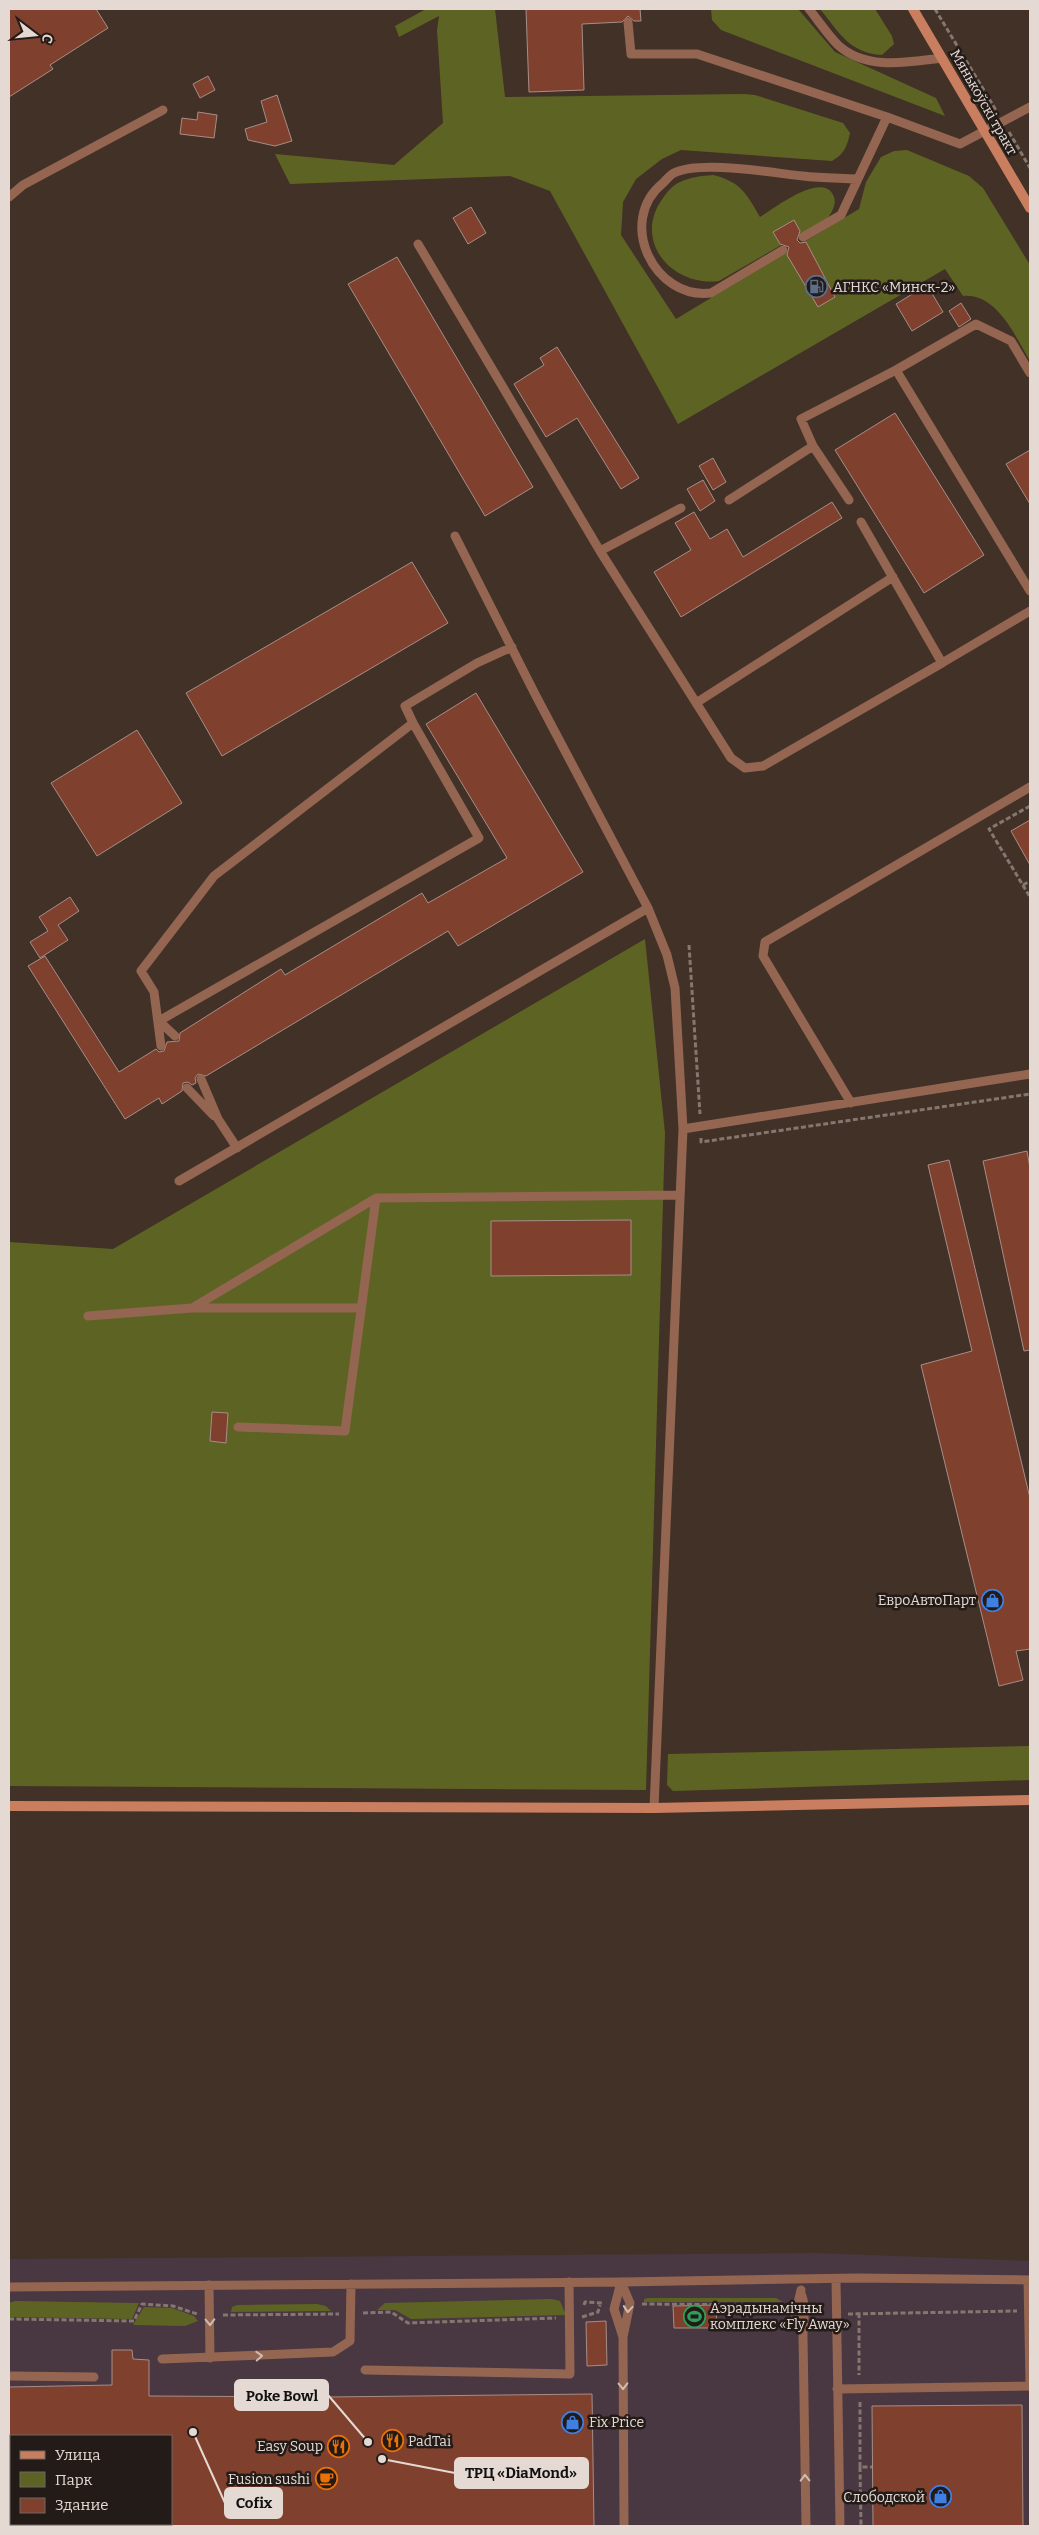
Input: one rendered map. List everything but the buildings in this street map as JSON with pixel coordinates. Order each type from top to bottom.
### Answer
[{"type":"street","name":"Мянькоўскі тракт","points":[[913,9],[1030,208]]},
{"type":"street","points":[[9,1806],[654,1808],[1030,1800]]},
{"type":"lane","points":[[809,9],[839,46],[856,56],[892,64],[942,58]]},
{"type":"lane","points":[[628,22],[631,54],[697,54],[887,117],[960,144],[1030,107]]},
{"type":"lane","points":[[9,197],[22,185],[163,110]]},
{"type":"lane","points":[[803,237],[840,215],[887,117]]},
{"type":"lane","points":[[783,250],[711,293],[698,294],[687,292],[661,276],[651,263],[645,248],[641,228],[642,212],[653,190],[675,173],[712,167],[857,179]]},
{"type":"lane","points":[[418,244],[600,551],[731,758],[745,768],[763,766],[1030,611]]},
{"type":"lane","points":[[849,500],[814,446],[801,419],[896,370],[976,324],[1011,342],[1030,373]]},
{"type":"lane","points":[[896,370],[1030,590]]},
{"type":"lane","points":[[729,500],[814,446]]},
{"type":"lane","points":[[600,551],[680,508]]},
{"type":"lane","points":[[861,522],[942,663]]},
{"type":"lane","points":[[455,536],[648,908],[667,955],[675,988],[683,1129],[654,1808]]},
{"type":"lane","points":[[696,703],[892,577]]},
{"type":"lane","points":[[159,1021],[479,838],[413,723],[406,706],[477,664],[512,647]]},
{"type":"lane","points":[[161,1046],[154,992],[141,971],[214,876],[413,723]]},
{"type":"lane","points":[[851,1103],[763,956],[765,942],[1030,787]]},
{"type":"lane","points":[[179,1181],[648,908]]},
{"type":"lane","points":[[159,1021],[175,1036]]},
{"type":"lane","points":[[683,1129],[1030,1074]]},
{"type":"lane","points":[[201,1079],[218,1120]]},
{"type":"lane","points":[[186,1088],[218,1120],[237,1148]]},
{"type":"lane","points":[[192,1308],[376,1198],[680,1195]]},
{"type":"lane","points":[[238,1427],[345,1431],[376,1198]]},
{"type":"lane","points":[[88,1316],[192,1308],[361,1308]]},
{"type":"lane","points":[[836,2279],[835,2314],[840,2526]]},
{"type":"lane","points":[[9,2287],[836,2279],[1029,2280],[1030,2384],[837,2390]]},
{"type":"lane","points":[[800,2280],[805,2317],[803,2332],[806,2526]]},
{"type":"lane","points":[[366,2370],[570,2374],[569,2282]]},
{"type":"lane","points":[[621,2282],[614,2303],[614,2310],[622,2337]]},
{"type":"lane","points":[[621,2282],[630,2304],[622,2337],[624,2526]]},
{"type":"lane","points":[[162,2359],[333,2352],[350,2341],[350,2284]]},
{"type":"lane","points":[[209,2285],[210,2358]]},
{"type":"lane","points":[[801,2293],[797,2301],[795,2316],[803,2332]]},
{"type":"lane","points":[[9,2376],[94,2377]]},
{"type":"path","points":[[935,9],[1030,168]]},
{"type":"path","points":[[1030,806],[989,829],[1030,897]]},
{"type":"path","points":[[1023,885],[1030,880]]},
{"type":"path","points":[[689,945],[701,1142],[1030,1094]]},
{"type":"path","points":[[600,2303],[598,2312],[579,2318],[585,2302],[614,2303]]},
{"type":"path","points":[[9,2319],[134,2321],[142,2304],[173,2306],[189,2313],[210,2315],[391,2312],[408,2324],[570,2318]]},
{"type":"path","points":[[630,2304],[780,2304],[785,2314],[795,2316]]},
{"type":"path","points":[[835,2314],[1029,2310]]},
{"type":"path","points":[[860,2467],[861,2526]]},
{"type":"shaded area","points":[[816,2253],[1030,2261],[1030,2526],[9,2526],[9,2259]]},
{"type":"green space","points":[[426,9],[495,9],[505,97],[744,94],[755,95],[843,123],[850,133],[848,142],[842,153],[832,161],[681,150],[662,159],[636,179],[623,202],[621,235],[676,319],[859,209],[866,182],[881,157],[894,151],[907,150],[969,176],[983,188],[1030,265],[1030,361],[1004,318],[986,301],[975,297],[963,296],[945,269],[678,424],[550,191],[510,176],[290,184],[275,154],[394,165],[443,123],[437,30],[439,16],[399,37],[395,26]]},
{"type":"green space","points":[[711,9],[798,9],[835,52],[936,98],[945,116],[721,30],[712,20]]},
{"type":"green space","points":[[820,9],[875,9],[892,36],[894,44],[882,55],[861,50],[853,46],[839,33]]},
{"type":"green space","points":[[713,175],[730,181],[742,190],[760,217],[786,200],[817,187],[826,188],[832,193],[835,200],[834,206],[828,218],[719,281],[702,281],[686,276],[672,268],[661,258],[654,244],[652,230],[655,214],[668,191],[677,183],[688,179]]},
{"type":"green space","points":[[645,939],[665,1133],[646,1790],[9,1786],[9,1242],[113,1249]]},
{"type":"green space","points":[[1030,1746],[1030,1780],[673,1791],[667,1785],[668,1754]]},
{"type":"green space","points":[[776,2298],[783,2302],[644,2302],[644,2299]]},
{"type":"green space","points":[[552,2299],[560,2301],[566,2315],[411,2319],[395,2310],[377,2310],[385,2303]]},
{"type":"green space","points":[[15,2301],[139,2303],[132,2319],[9,2317],[9,2303]]},
{"type":"green space","points":[[317,2304],[326,2306],[331,2311],[231,2312],[232,2307],[237,2305]]},
{"type":"green space","points":[[144,2307],[172,2308],[194,2316],[198,2321],[185,2326],[133,2325]]},
{"type":"place","name":"АГНКС «Минск-2»","points":[[817,287]]},
{"type":"place","name":"ЕвроАвтоПарт","points":[[992,1600]]},
{"type":"place","name":"Аэрадынамічны комплекс «Fly Away»","points":[[694,2316]]},
{"type":"place","name":"Fix Price","points":[[573,2422]]},
{"type":"place","name":"Cofix","points":[[193,2432]]},
{"type":"place","name":"PadTai","points":[[392,2441]]},
{"type":"place","name":"Poke Bowl","points":[[368,2442]]},
{"type":"place","name":"Easy Soup","points":[[339,2446]]},
{"type":"place","name":"ТРЦ «DiaMond»","points":[[382,2459]]},
{"type":"place","name":"Fusion sushi","points":[[326,2479]]},
{"type":"place","name":"Слободской","points":[[941,2497]]}]
